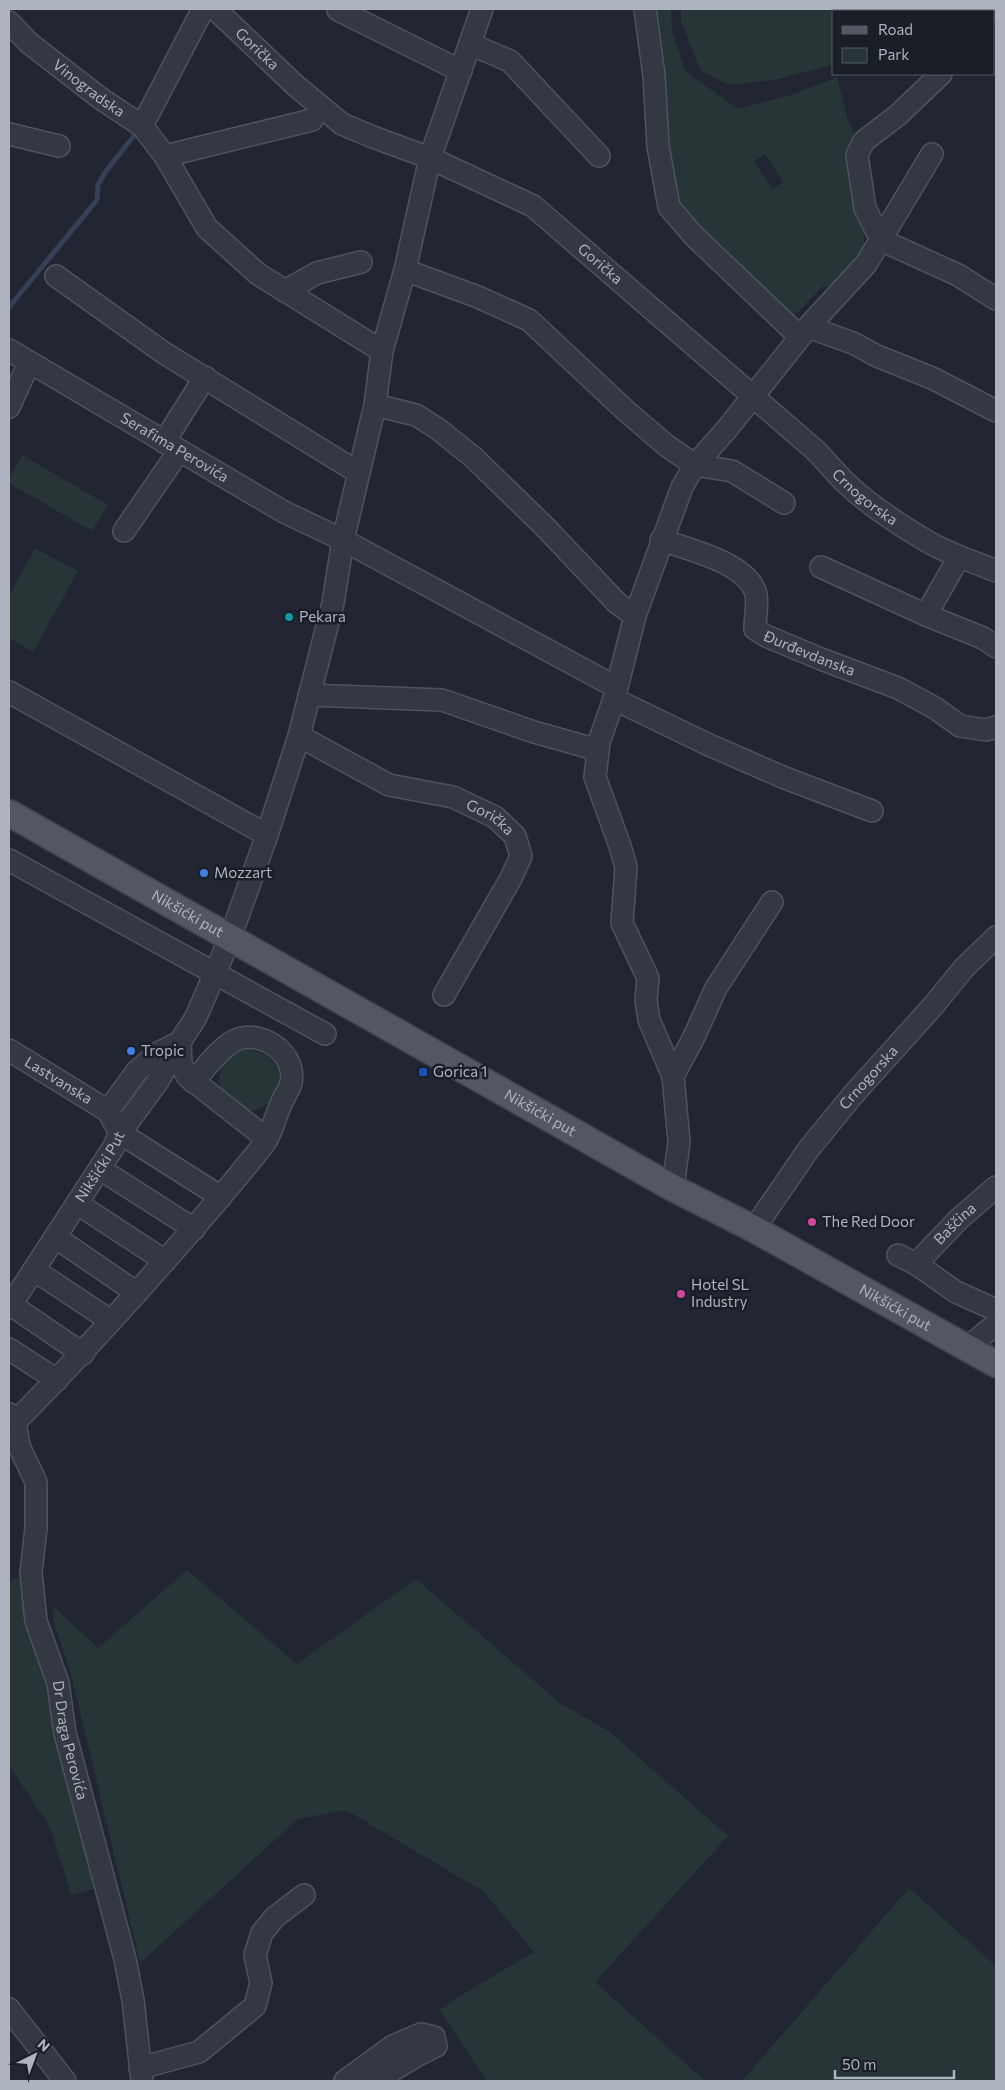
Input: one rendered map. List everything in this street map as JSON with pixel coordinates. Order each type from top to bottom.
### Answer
[{"type":"main road","name":"Nikšićki put","points":[[9,813],[673,1188],[754,1229],[996,1364]]},
{"type":"street","points":[[142,126],[203,9]]},
{"type":"street","name":"Gorička","points":[[215,9],[296,86],[342,124],[430,158],[533,206],[752,396]]},
{"type":"street","points":[[221,1197],[120,1133],[158,1081],[196,1017],[230,938],[267,835],[299,736],[333,604],[343,540],[375,405],[382,351],[405,270],[430,158],[482,9]]},
{"type":"street","points":[[645,9],[654,76],[658,146],[669,207],[694,236],[804,332],[853,343],[877,356],[932,378],[996,412]]},
{"type":"street","points":[[338,10],[461,71]]},
{"type":"street","name":"Vinogradska","points":[[9,22],[29,43],[100,98],[142,126],[165,156],[207,228],[258,274],[382,351]]},
{"type":"street","points":[[470,44],[510,62],[600,156]]},
{"type":"street","points":[[940,75],[898,115],[864,141],[857,155],[865,208],[880,240],[958,275],[996,299]]},
{"type":"street","points":[[165,156],[312,120]]},
{"type":"street","points":[[9,134],[60,146]]},
{"type":"street","points":[[673,1188],[679,1142],[673,1076],[649,1020],[646,1000],[648,978],[622,923],[626,868],[595,777],[599,742],[615,693],[635,616],[661,540],[682,487],[695,465],[728,429],[804,332],[866,264],[932,154]]},
{"type":"street","points":[[285,291],[317,273],[361,262]]},
{"type":"street","points":[[405,270],[478,297],[529,320],[625,410],[667,446],[695,465],[732,472],[784,504]]},
{"type":"street","points":[[56,276],[164,353],[359,473]]},
{"type":"street","name":"Serafima Perovića","points":[[9,350],[284,512],[343,540]]},
{"type":"street","points":[[9,407],[29,363]]},
{"type":"street","points":[[124,531],[171,447],[205,378]]},
{"type":"street","name":"Crnogorska","points":[[752,396],[815,450],[845,482],[876,507],[926,541],[959,557],[996,570]]},
{"type":"street","points":[[375,405],[416,415],[438,429],[473,457],[546,527],[617,602],[635,616]]},
{"type":"street","points":[[343,540],[706,744],[785,778],[872,811]]},
{"type":"street","name":"Đurđevdanska","points":[[661,540],[713,557],[746,577],[756,594],[755,629],[766,636],[886,683],[935,708],[960,726],[986,730],[996,727]]},
{"type":"street","points":[[926,614],[959,557]]},
{"type":"street","points":[[821,566],[983,638],[996,647]]},
{"type":"street","points":[[9,692],[267,835]]},
{"type":"street","points":[[309,695],[442,700],[534,732],[598,750]]},
{"type":"street","name":"Gorička","points":[[299,736],[389,785],[453,797],[495,817],[514,836],[521,856],[511,878],[444,995]]},
{"type":"street","points":[[9,860],[326,1034]]},
{"type":"street","points":[[673,1076],[694,1038],[716,988],[772,902]]},
{"type":"street","name":"Crnogorska","points":[[754,1229],[808,1150],[852,1096],[933,1006],[964,968],[996,937]]},
{"type":"street","points":[[12,1418],[57,1380],[83,1354],[221,1197],[267,1138],[290,1083],[290,1070],[287,1060],[272,1043],[248,1037],[235,1040],[216,1056],[193,1082]]},
{"type":"street","points":[[180,1042],[180,1064],[187,1076],[267,1138]]},
{"type":"street","name":"Nikšićki Put","points":[[10,1306],[78,1204],[120,1133],[108,1111],[137,1071],[158,1052],[180,1042]]},
{"type":"street","name":"Lastvanska","points":[[9,1050],[108,1111]]},
{"type":"street","points":[[100,1169],[194,1229]]},
{"type":"street","name":"Baščina","points":[[996,1188],[907,1259],[956,1292],[996,1310]]},
{"type":"street","points":[[78,1204],[165,1261]]},
{"type":"street","points":[[55,1236],[137,1293]]},
{"type":"street","points":[[34,1270],[111,1321]]},
{"type":"street","points":[[10,1306],[83,1354]]},
{"type":"street","points":[[967,1348],[996,1324]]},
{"type":"street","points":[[9,1349],[57,1380]]},
{"type":"street","name":"Dr Draga Perovića","points":[[12,1418],[19,1446],[36,1482],[36,1528],[31,1573],[36,1621],[58,1683],[65,1733],[125,1959],[133,2000],[141,2075],[199,2052],[255,2006],[261,1983],[255,1955],[262,1933],[275,1916],[304,1895]]},
{"type":"street","points":[[9,2009],[65,2081]]},
{"type":"street","points":[[345,2081],[393,2046],[421,2034],[434,2037],[436,2046],[375,2081]]},
{"type":"green space","points":[[654,9],[671,9],[672,31],[685,71],[738,109],[794,94],[837,77],[847,117],[855,138],[864,220],[864,249],[833,286],[823,286],[790,320],[676,204],[661,128]],"holes":[[[765,154],[783,182],[772,189],[754,161]]]},
{"type":"green space","points":[[681,9],[842,9],[832,10],[832,65],[775,80],[728,85],[700,70],[681,21]]},
{"type":"green space","points":[[22,455],[108,505],[92,531],[9,483],[9,478]]},
{"type":"green space","points":[[35,548],[78,571],[33,652],[9,638],[9,596]]},
{"type":"green space","points":[[246,1050],[260,1053],[271,1060],[277,1069],[280,1079],[278,1090],[272,1100],[262,1107],[248,1111],[220,1090],[219,1083],[221,1070],[227,1060]]},
{"type":"green space","points":[[187,1570],[297,1664],[416,1579],[560,1703],[610,1732],[728,1836],[595,1982],[705,2081],[487,2081],[440,2010],[534,1952],[484,1892],[346,1810],[298,1819],[140,1963],[71,1674],[53,1619],[54,1607],[98,1648]]},
{"type":"green space","points":[[20,1578],[30,1627],[47,1670],[104,1886],[71,1895],[51,1829],[9,1765],[9,1584],[13,1579]]},
{"type":"green space","points":[[909,1888],[996,1966],[996,2081],[742,2081]]},
{"type":"waterway","points":[[9,307],[97,200],[98,185],[106,171],[133,137]]},
{"type":"place","name":"Pekara","points":[[289,617]]},
{"type":"place","name":"Mozzart","points":[[204,873]]},
{"type":"place","name":"Tropic","points":[[131,1051]]},
{"type":"place","name":"Gorica 1","points":[[423,1072]]},
{"type":"place","name":"The Red Door","points":[[812,1222]]},
{"type":"place","name":"Hotel SL Industry","points":[[681,1294]]}]
